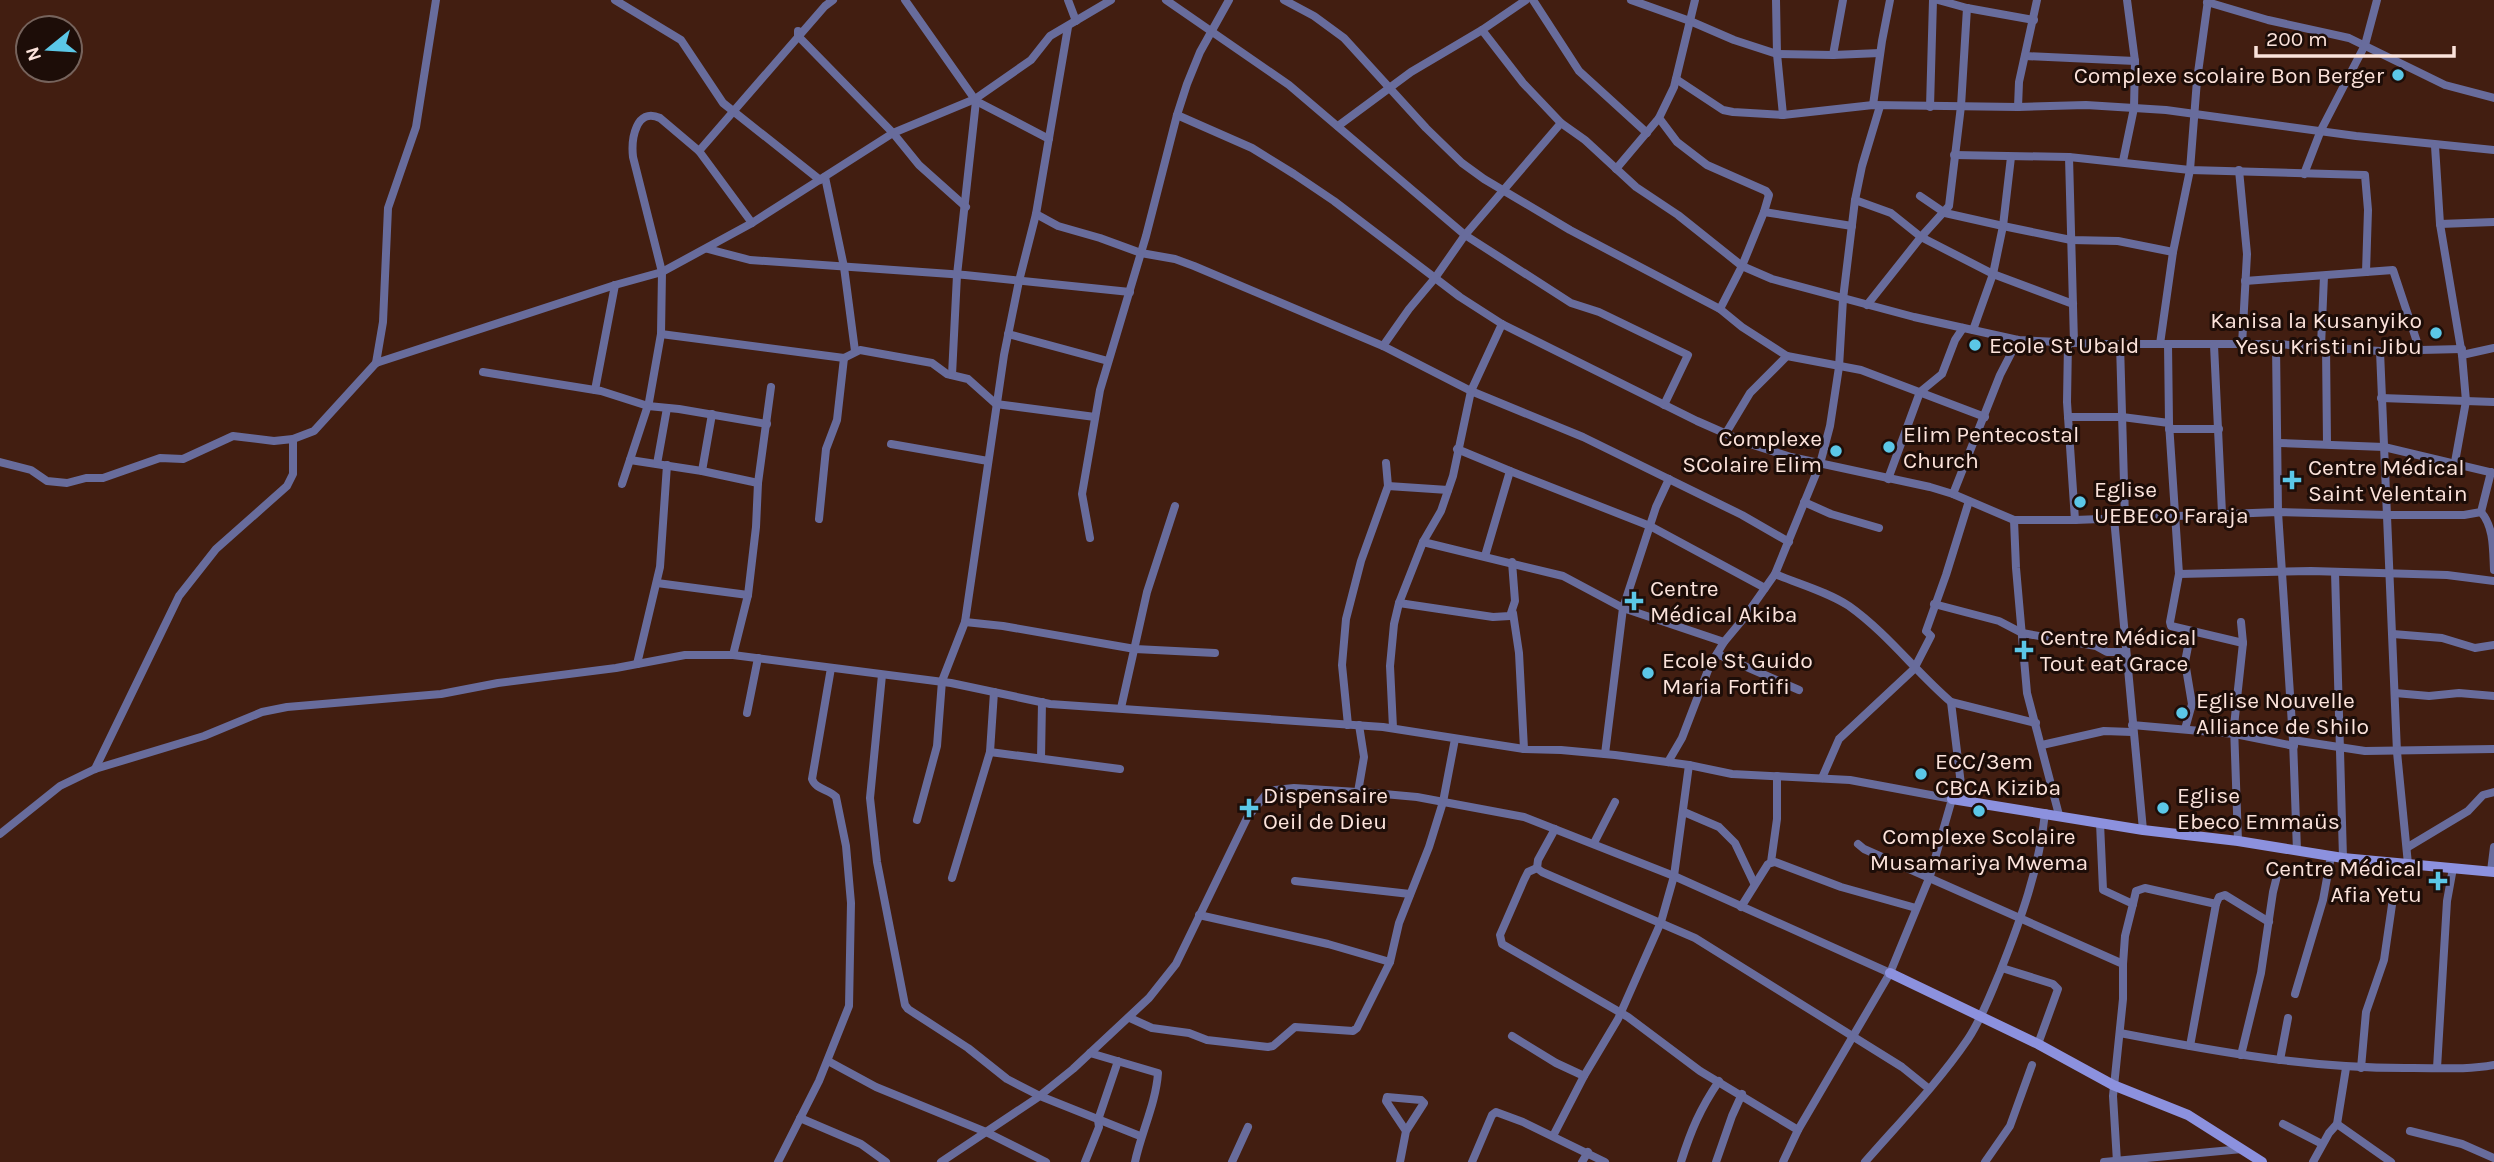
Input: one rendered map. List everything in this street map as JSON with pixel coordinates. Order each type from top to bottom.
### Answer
[{"type":"street","points":[[376,363],[383,322],[388,208],[416,127],[436,0]]},
{"type":"street","points":[[615,0],[681,40],[714,89],[733,111],[822,178],[844,267],[855,351]]},
{"type":"street","points":[[699,151],[798,34],[833,0]]},
{"type":"street","points":[[905,0],[976,100],[1049,139]]},
{"type":"street","points":[[1068,0],[1076,21]]},
{"type":"street","points":[[0,462],[31,470],[47,481],[66,483],[86,478],[103,478],[153,459],[183,459],[233,436],[274,441],[293,439],[314,431],[376,363],[662,272],[752,223],[893,133],[976,100],[1031,60],[1050,36],[1111,0]]},
{"type":"street","points":[[1166,0],[1270,70],[1465,235],[1571,303],[1600,312],[1688,355],[1664,405]]},
{"type":"street","points":[[1090,538],[1082,494],[1108,361],[1130,292],[1187,83],[1210,32],[1229,0]]},
{"type":"street","points":[[1284,0],[1314,16],[1344,38],[1426,128],[1462,163],[1570,230],[1720,309],[1742,327],[1787,356],[1861,370],[1985,417]]},
{"type":"street","points":[[1338,126],[1436,57],[1526,0]]},
{"type":"street","points":[[1533,0],[1579,71],[1647,133]]},
{"type":"street","points":[[1631,0],[1777,54],[1880,52]]},
{"type":"street","points":[[1616,169],[1667,105],[1695,0]]},
{"type":"street","points":[[1776,0],[1777,54],[1783,115]]},
{"type":"street","points":[[1833,55],[1843,0]]},
{"type":"street","points":[[1668,762],[1682,738],[1717,654],[1775,574],[1820,464],[1839,367],[1843,299],[1855,200],[1876,105],[1880,52],[1890,0]]},
{"type":"street","points":[[1930,107],[1935,0],[2034,20]]},
{"type":"street","points":[[2018,107],[2019,82],[2037,0]]},
{"type":"street","points":[[2123,162],[2133,108],[2135,61],[2127,0]]},
{"type":"street","points":[[2304,174],[2321,130],[2365,45],[2377,0]]},
{"type":"street","points":[[2243,643],[2170,625],[2179,574],[2164,344],[2173,252],[2190,170],[2208,1],[2268,20],[2350,38],[2445,85],[2494,98]]},
{"type":"street","points":[[1867,305],[1921,237],[1944,213],[1951,197],[1961,106],[1967,8]]},
{"type":"street","points":[[917,820],[937,746],[942,681],[965,622],[1008,334],[1018,281],[1036,214],[1068,27]]},
{"type":"street","points":[[1482,30],[1523,83],[1561,123],[1585,140],[1636,187],[1705,235],[1742,266],[1772,279],[1867,305],[2018,340],[2120,344],[2276,344],[2380,351],[2462,352],[2494,348]]},
{"type":"street","points":[[798,34],[893,133],[919,165],[965,207]]},
{"type":"street","points":[[2025,56],[2135,61]]},
{"type":"street","points":[[1676,79],[1723,110],[1783,115],[1876,105],[2018,107],[2085,104],[2194,114],[2435,146],[2494,150]]},
{"type":"street","points":[[952,375],[957,275],[976,100]]},
{"type":"street","points":[[622,484],[648,406],[661,334],[662,272],[632,148],[637,124],[643,117],[655,115],[660,118],[699,151],[752,223]]},
{"type":"street","points":[[1177,115],[1256,150],[1334,201],[1435,278],[1502,324],[1747,443],[1820,464],[1953,494],[2014,520],[2278,512],[2388,516],[2464,515],[2481,512]]},
{"type":"street","points":[[1659,118],[1677,142],[1707,165],[1766,191],[1769,195],[1765,212],[1742,266],[1720,309]]},
{"type":"street","points":[[1383,346],[1465,235],[1561,123]]},
{"type":"street","points":[[2435,146],[2440,225],[2462,352],[2466,401],[2455,462]]},
{"type":"street","points":[[1954,155],[2069,157],[2190,170],[2365,175],[2368,210],[2366,272]]},
{"type":"street","points":[[1973,330],[1993,274],[2003,226],[2011,157]]},
{"type":"street","points":[[2069,157],[2073,304],[2068,418],[2074,520]]},
{"type":"street","points":[[2239,170],[2247,254],[2242,345]]},
{"type":"street","points":[[1920,196],[1944,213],[2071,240],[2118,241],[2173,252]]},
{"type":"street","points":[[1855,200],[1891,213],[1921,237],[1993,274],[2073,304]]},
{"type":"street","points":[[1765,212],[1852,226]]},
{"type":"street","points":[[1036,214],[1058,226],[1141,253],[1175,259],[1194,266],[1383,346],[1471,391],[1583,437],[1742,515],[1788,542]]},
{"type":"street","points":[[2440,225],[2494,222]]},
{"type":"street","points":[[708,249],[750,260],[957,275],[1130,292]]},
{"type":"street","points":[[2245,281],[2393,270],[2420,351]]},
{"type":"street","points":[[2324,276],[2327,444]]},
{"type":"street","points":[[595,390],[615,285]]},
{"type":"street","points":[[1393,728],[1390,666],[1399,603],[1423,542],[1441,511],[1471,391],[1502,324]]},
{"type":"street","points":[[1888,479],[1920,393],[1942,374],[1955,340],[1963,328]]},
{"type":"street","points":[[661,334],[844,358],[855,351],[932,363],[952,375],[970,380],[996,404],[1095,417]]},
{"type":"street","points":[[1008,334],[1108,361]]},
{"type":"street","points":[[1953,494],[2000,374],[2018,340]]},
{"type":"street","points":[[2120,344],[2125,518]]},
{"type":"street","points":[[2276,344],[2278,512],[2297,851]]},
{"type":"street","points":[[2214,345],[2222,513]]},
{"type":"street","points":[[2380,351],[2397,752],[2408,864]]},
{"type":"street","points":[[1727,433],[1750,393],[1787,356]]},
{"type":"street","points":[[819,519],[827,441],[837,420],[844,358]]},
{"type":"street","points":[[483,372],[595,390],[648,406],[767,424]]},
{"type":"street","points":[[733,655],[748,595],[758,483],[771,387]]},
{"type":"street","points":[[2381,398],[2494,402]]},
{"type":"street","points":[[637,664],[660,567],[662,465],[667,408]]},
{"type":"street","points":[[702,471],[712,414]]},
{"type":"street","points":[[2068,418],[2122,417],[2169,426],[2219,429]]},
{"type":"street","points":[[95,769],[179,596],[216,549],[287,486],[293,474],[293,439]]},
{"type":"street","points":[[2278,443],[2384,447],[2492,473],[2481,512]]},
{"type":"street","points":[[891,444],[988,461]]},
{"type":"street","points":[[1457,449],[1650,526],[1765,588]]},
{"type":"street","points":[[630,460],[758,483]]},
{"type":"street","points":[[1348,725],[1342,665],[1346,619],[1361,561],[1388,486],[1386,463]]},
{"type":"street","points":[[1485,556],[1510,471]]},
{"type":"street","points":[[1605,754],[1623,608],[1650,526],[1669,479]]},
{"type":"street","points":[[1388,486],[1448,490]]},
{"type":"street","points":[[1822,778],[1839,739],[1914,668],[1931,636],[1926,631],[1947,575],[1969,501]]},
{"type":"street","points":[[1804,502],[1831,514],[1879,528]]},
{"type":"street","points":[[1122,708],[1147,592],[1175,506]]},
{"type":"street","points":[[2481,512],[2489,520],[2491,528],[2494,570]]},
{"type":"street","points":[[2114,518],[2143,830]]},
{"type":"street","points":[[2014,520],[2027,693],[2059,815]]},
{"type":"street","points":[[1423,542],[1563,576],[1623,608],[1724,642]]},
{"type":"street","points":[[1512,562],[1515,601],[1513,614],[1519,653],[1524,749]]},
{"type":"street","points":[[2179,574],[2281,571],[2391,573],[2447,575],[2494,581]]},
{"type":"street","points":[[2295,995],[2337,857],[2340,747],[2335,572]]},
{"type":"street","points":[[1775,574],[1846,604],[1885,637],[1951,702],[2036,723]]},
{"type":"street","points":[[657,583],[748,595]]},
{"type":"street","points":[[1399,603],[1493,617],[1505,618],[1513,614]]},
{"type":"street","points":[[1934,604],[1999,621],[2022,633],[2096,646],[2107,652],[2126,652]]},
{"type":"street","points":[[965,622],[1135,649],[1215,653]]},
{"type":"street","points":[[2238,841],[2235,734],[2243,643],[2241,622]]},
{"type":"street","points":[[2185,729],[2192,704],[2185,662],[2191,631]]},
{"type":"street","points":[[2393,634],[2442,638],[2475,648],[2494,645]]},
{"type":"street","points":[[1717,654],[1799,690]]},
{"type":"street","points":[[0,834],[60,786],[95,769],[204,736],[262,712],[287,707],[441,694],[685,655],[733,655],[942,681],[1042,702],[1393,728],[1524,749],[1605,754],[1668,762],[1732,774],[1867,783],[2143,830],[2238,841],[2337,857],[2493,872],[2494,847]]},
{"type":"street","points":[[747,713],[758,658]]},
{"type":"street","points":[[778,1162],[828,1060],[849,1006],[851,903],[846,846],[836,797],[817,787],[812,779],[831,668]]},
{"type":"street","points":[[882,675],[870,798],[877,862],[905,1005],[968,1048],[1007,1079],[1040,1096],[1140,1136]]},
{"type":"street","points":[[952,878],[990,752],[994,692]]},
{"type":"street","points":[[2395,693],[2494,696]]},
{"type":"street","points":[[1041,758],[1042,702]]},
{"type":"street","points":[[1783,1162],[1798,1130],[1890,972],[1930,876],[1957,800],[1951,702]]},
{"type":"street","points":[[1358,792],[1364,757],[1359,725]]},
{"type":"street","points":[[2042,745],[2104,731],[2185,729],[2365,751],[2494,749]]},
{"type":"street","points":[[1130,1018],[1152,1028],[1189,1033],[1207,1040],[1268,1046],[1273,1046],[1295,1027],[1353,1031],[1390,962],[1399,923],[1429,848],[1443,802],[1455,739]]},
{"type":"street","points":[[990,752],[1120,769]]},
{"type":"street","points":[[1553,1136],[1620,1013],[1661,922],[1674,876],[1689,765]]},
{"type":"street","points":[[1741,907],[1754,883],[1771,862],[1777,819],[1777,776]]},
{"type":"street","points":[[941,1162],[1040,1096],[1130,1018],[1149,998],[1176,964],[1247,818],[1267,793],[1294,788],[1443,802],[1524,817],[1594,843],[1890,972],[2038,1044],[2113,1085],[2188,1115],[2255,1160]]},
{"type":"street","points":[[2407,848],[2468,811],[2483,795],[2494,792]]},
{"type":"street","points":[[1594,843],[1615,802]]},
{"type":"street","points":[[1684,812],[1718,827],[1735,843],[1754,883]]},
{"type":"street","points":[[1865,1162],[1949,1066],[1981,1017],[2034,882],[2045,813]]},
{"type":"street","points":[[2100,823],[2103,890],[2133,904]]},
{"type":"street","points":[[1537,867],[1555,829]]},
{"type":"street","points":[[1858,844],[2123,964]]},
{"type":"street","points":[[1771,862],[1784,863],[1841,887],[1916,908]]},
{"type":"street","points":[[1537,867],[1695,938],[1902,1068],[1928,1088]]},
{"type":"street","points":[[1537,867],[1528,872],[1524,880],[1500,935],[1502,944],[1620,1013],[1700,1071],[1798,1130]]},
{"type":"street","points":[[2241,1055],[2261,973],[2279,868]]},
{"type":"street","points":[[2437,1068],[2447,901],[2453,868]]},
{"type":"street","points":[[1295,881],[1410,894]]},
{"type":"street","points":[[2117,1161],[2113,1085],[2123,999],[2125,936],[2136,891],[2146,888],[2216,904]]},
{"type":"street","points":[[2190,1046],[2219,897],[2225,895],[2269,922]]},
{"type":"street","points":[[2361,1068],[2366,1012],[2384,960],[2393,898]]},
{"type":"street","points":[[1199,915],[1390,962]]},
{"type":"street","points":[[2001,968],[2053,984],[2057,989],[2038,1044]]},
{"type":"street","points":[[2280,1060],[2288,1018]]},
{"type":"street","points":[[2120,1033],[2241,1055],[2346,1068],[2467,1070],[2494,1065]]},
{"type":"street","points":[[1512,1035],[1556,1063],[1584,1076]]},
{"type":"street","points":[[1090,1053],[1158,1073],[1135,1162]]},
{"type":"street","points":[[828,1060],[876,1087],[986,1132],[1046,1162]]},
{"type":"street","points":[[1085,1162],[1099,1127],[1098,1120],[1118,1061]]},
{"type":"street","points":[[1985,1162],[2010,1126],[2032,1065]]},
{"type":"street","points":[[2313,1162],[2322,1144],[2337,1125],[2346,1068]]},
{"type":"street","points":[[1681,1162],[1689,1131],[1719,1081]]},
{"type":"street","points":[[1716,1162],[1731,1116],[1742,1094]]},
{"type":"street","points":[[1400,1162],[1406,1131],[1424,1103],[1421,1100],[1387,1097],[1386,1101],[1406,1131]]},
{"type":"street","points":[[1472,1162],[1492,1115],[1496,1112],[1502,1112],[1605,1162]]},
{"type":"street","points":[[800,1118],[861,1144],[886,1162]]},
{"type":"street","points":[[2283,1124],[2322,1144]]},
{"type":"street","points":[[2337,1125],[2380,1159],[2391,1162]]},
{"type":"street","points":[[1232,1162],[1248,1127]]},
{"type":"street","points":[[2410,1131],[2456,1142],[2494,1158]]},
{"type":"street","points":[[2104,1162],[2170,1158],[2242,1149]]},
{"type":"street","points":[[1582,1162],[1588,1152]]},
{"type":"place","name":"Complexe scolaire Bon Berger","points":[[2398,75]]},
{"type":"place","name":"Kanisa la Kusanyiko Yesu Kristi ni Jibu","points":[[2436,333]]},
{"type":"place","name":"Ecole St Ubald","points":[[1975,345]]},
{"type":"place","name":"Elim Pentecostal Church","points":[[1889,447]]},
{"type":"place","name":"Complexe SColaire Elim","points":[[1836,451]]},
{"type":"place","name":"Centre Médical Saint Velentain","points":[[2292,480]]},
{"type":"place","name":"Eglise UEBECO Faraja","points":[[2080,502]]},
{"type":"place","name":"Centre Médical Akiba","points":[[1634,601]]},
{"type":"place","name":"Centre Médical Tout eat Grace","points":[[2024,650]]},
{"type":"place","name":"Ecole St Guido Maria Fortifi","points":[[1648,673]]},
{"type":"place","name":"Eglise Nouvelle Alliance de Shilo","points":[[2182,713]]},
{"type":"place","name":"ECC/3em CBCA Kiziba","points":[[1921,774]]},
{"type":"place","name":"Dispensaire Oeil de Dieu","points":[[1249,808]]},
{"type":"place","name":"Eglise Ebeco Emmaüs","points":[[2163,808]]},
{"type":"place","name":"Complexe Scolaire Musamariya Mwema","points":[[1979,811]]},
{"type":"place","name":"Centre Médical Afia Yetu","points":[[2438,881]]}]
